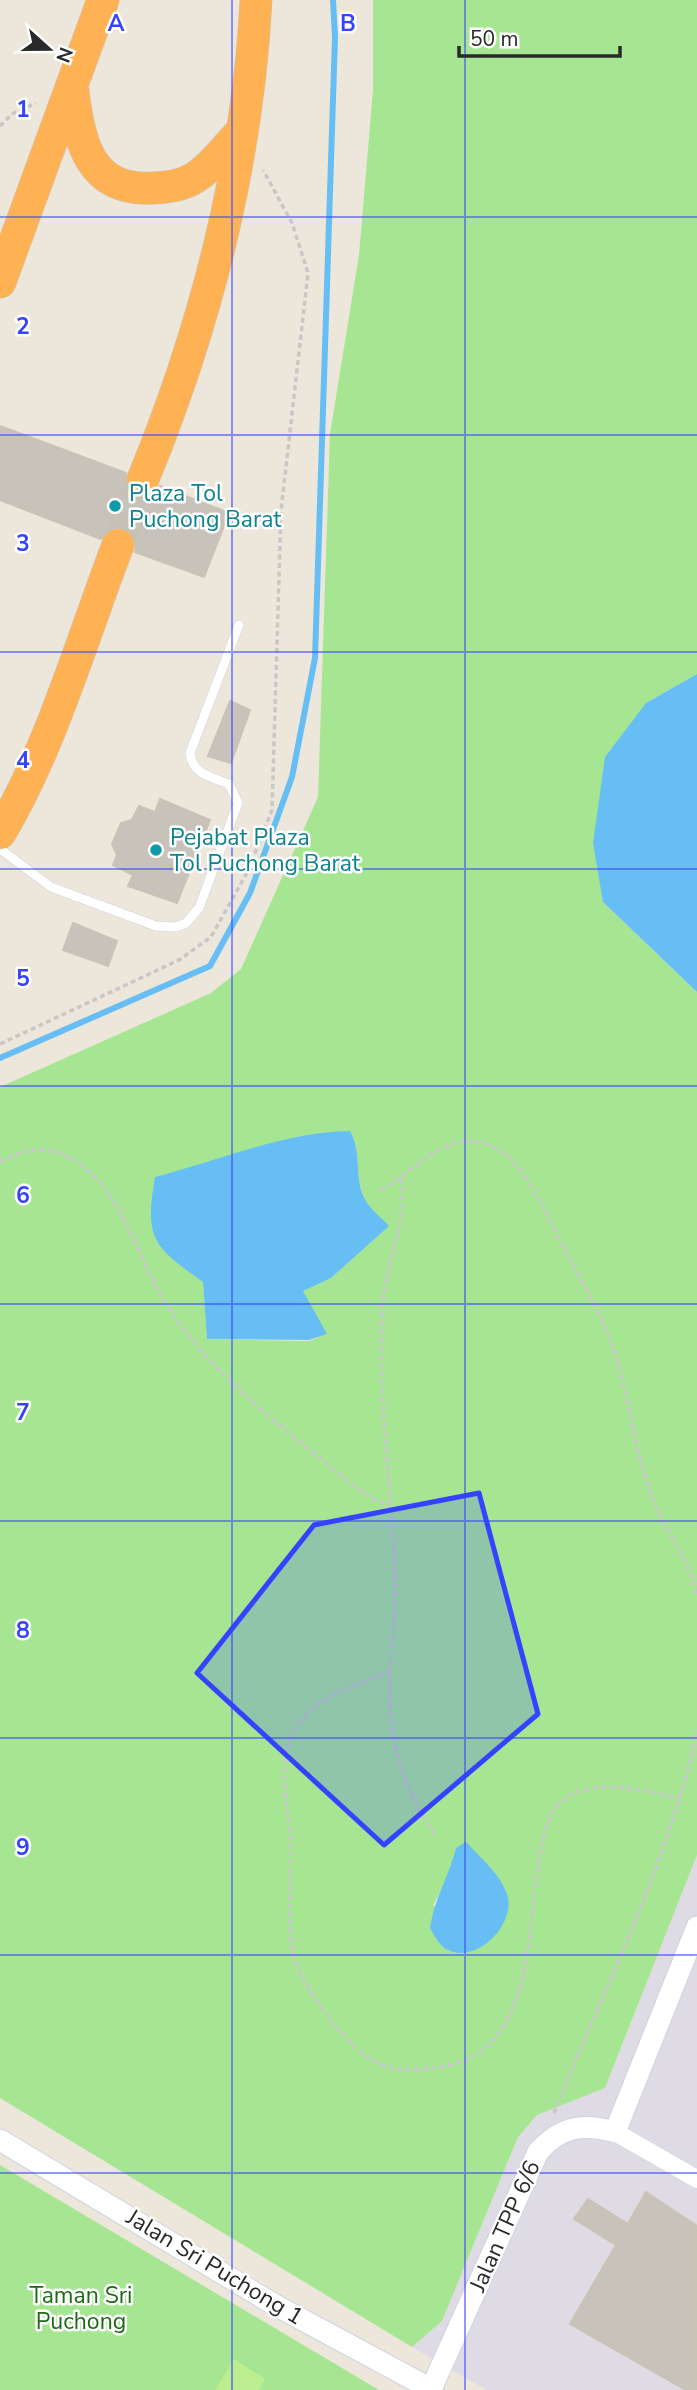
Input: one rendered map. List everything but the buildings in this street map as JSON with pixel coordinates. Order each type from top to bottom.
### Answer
[{"type":"highway","points":[[0,282],[103,0]]},
{"type":"highway","points":[[143,479],[175,397],[204,305],[241,132],[254,40],[256,0]]},
{"type":"highway","points":[[72,86],[77,124],[94,166],[112,181],[134,189],[180,186],[200,174],[241,132]]},
{"type":"highway","points":[[0,833],[19,802],[44,742],[118,545]]},
{"type":"street","points":[[697,1927],[615,2132],[697,2179]]},
{"type":"street","name":"Jalan TPP 6/6","points":[[432,2390],[538,2152],[563,2130],[581,2126],[615,2132]]},
{"type":"street","name":"Jalan Sri Puchong 1","points":[[0,2140],[275,2305],[432,2390]]},
{"type":"lane","points":[[0,849],[51,887],[156,926],[176,928],[193,917],[238,803],[229,785],[199,772],[191,764],[190,753],[239,625]]},
{"type":"path","points":[[381,1189],[401,1178],[441,1148],[465,1141],[485,1143],[506,1155],[541,1199],[603,1321],[617,1362],[641,1464],[654,1501],[697,1596]]},
{"type":"path","points":[[0,1162],[40,1148],[65,1154],[91,1174],[111,1196],[162,1297],[183,1331],[205,1356],[292,1436],[361,1489],[390,1506]]},
{"type":"path","points":[[401,1178],[404,1206],[400,1238],[389,1264],[383,1304],[384,1421],[395,1581],[390,1671],[394,1742],[410,1792],[436,1837]]},
{"type":"path","points":[[390,1671],[332,1696],[306,1715],[294,1732],[282,1763],[291,1845],[292,1876],[288,1906],[293,1955],[321,2008],[362,2052],[387,2067],[420,2070],[475,2058],[502,2031],[517,1994],[525,1963],[547,1823],[561,1802],[585,1791],[611,1786],[678,1798]]},
{"type":"path","points":[[551,2120],[650,1880],[678,1798],[697,1730]]},
{"type":"highlighted area","points":[[479,1493],[538,1714],[384,1845],[197,1673],[314,1525]]},
{"type":"shaded area","points":[[697,1855],[697,2390],[487,2390],[412,2347],[442,2321],[518,2137],[537,2115],[605,2088]]},
{"type":"green space","points":[[373,0],[697,0],[697,674],[646,703],[603,902],[697,992],[697,1855],[605,2088],[537,2115],[518,2137],[442,2321],[412,2347],[0,2098],[0,1087],[211,993],[241,969],[318,797],[330,434],[359,255],[373,90]],"holes":[[[350,1131],[356,1148],[362,1193],[371,1208],[388,1226],[331,1278],[302,1291],[326,1334],[309,1341],[207,1339],[203,1282],[155,1178]],[[456,1848],[507,1909],[433,1906],[450,1872]]]},
{"type":"green space","name":"Taman Sri Puchong","points":[[0,2165],[379,2390],[0,2390]]},
{"type":"green space","points":[[234,2359],[265,2379],[259,2390],[215,2390]]},
{"type":"water","points":[[697,674],[697,992],[603,902],[593,843],[605,757],[646,703]]},
{"type":"water","points":[[350,1131],[356,1148],[362,1193],[371,1208],[389,1226],[331,1278],[303,1291],[327,1334],[309,1340],[207,1339],[203,1282],[163,1250],[152,1229],[155,1177],[301,1136]]},
{"type":"water","points":[[466,1842],[500,1880],[507,1894],[508,1906],[506,1918],[491,1939],[470,1952],[458,1953],[443,1947],[430,1928],[456,1848]]},
{"type":"waterway","points":[[0,1058],[210,966],[250,893],[292,777],[315,658],[335,37],[333,0]]},
{"type":"tunnel","points":[[118,545],[143,479]]},
{"type":"place","name":"Plaza Tol Puchong Barat","points":[[115,506]]},
{"type":"place","name":"Pejabat Plaza Tol Puchong Barat","points":[[156,850]]}]
